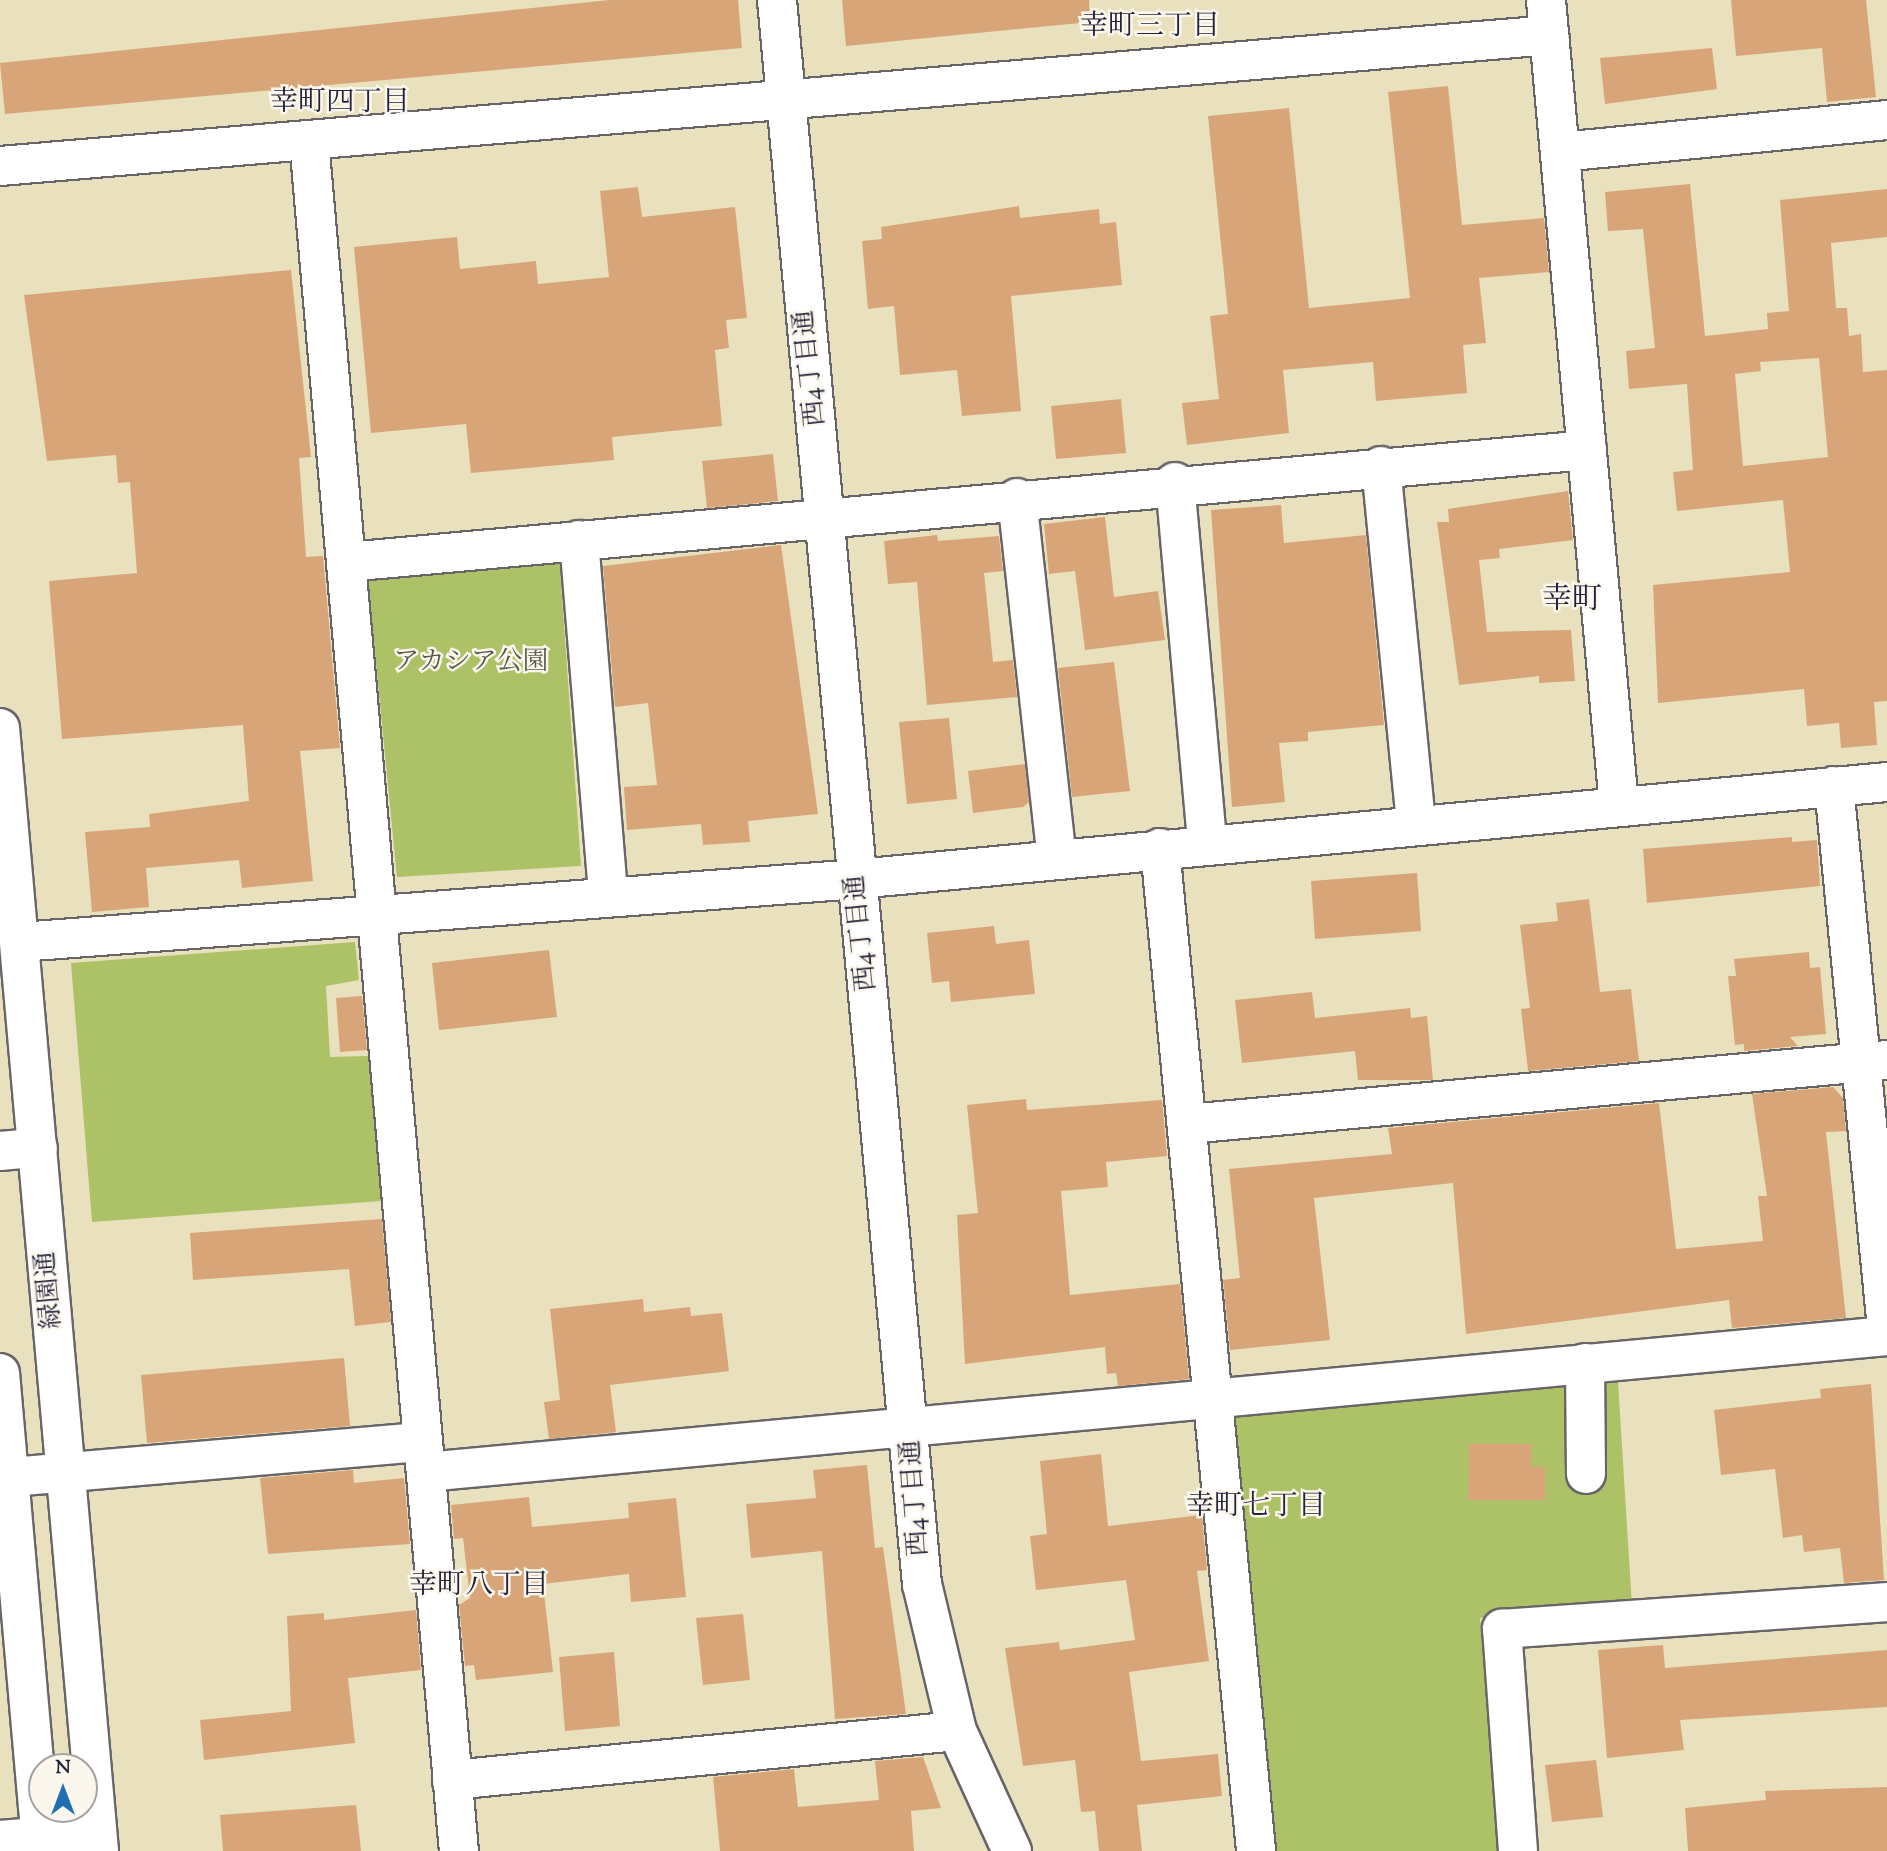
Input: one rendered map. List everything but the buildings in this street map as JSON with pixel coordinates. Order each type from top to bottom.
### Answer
[{"type":"street","name":"西4丁目通","points":[[777,0],[857,879],[912,1429],[922,1584],[957,1731],[1012,1851]]},
{"type":"street","points":[[0,166],[784,99],[1548,17],[1619,806]]},
{"type":"street","points":[[1561,152],[1887,120]]},
{"type":"street","points":[[309,141],[458,1851]]},
{"type":"street","points":[[347,562],[825,518],[1175,482],[1587,450]]},
{"type":"street","points":[[1381,466],[1416,825]]},
{"type":"street","points":[[1175,482],[1207,844]]},
{"type":"street","points":[[1017,498],[1057,858]]},
{"type":"street","points":[[579,540],[608,896]]},
{"type":"street","name":"緑園通","points":[[0,728],[98,1842]]},
{"type":"street","points":[[20,942],[375,913],[857,879],[1160,848],[1887,782]]},
{"type":"street","points":[[1834,786],[1874,1061],[1887,1328]]},
{"type":"street","points":[[1160,848],[1215,1397],[1255,1851]]},
{"type":"street","points":[[1188,1124],[1874,1061]]},
{"type":"street","points":[[0,1151],[38,1148]]},
{"type":"street","points":[[4,1478],[912,1429],[1215,1397],[1887,1336]]},
{"type":"street","points":[[1585,1363],[1587,1474]]},
{"type":"street","points":[[0,1374],[4,1478],[41,1844]]},
{"type":"street","points":[[1518,1851],[1502,1629],[1887,1602]]},
{"type":"street","points":[[452,1780],[957,1731]]},
{"type":"street","points":[[0,1840],[41,1844],[98,1842]]},
{"type":"green space","name":"アカシア公園","points":[[559,554],[581,866],[397,877],[367,571]]},
{"type":"green space","points":[[355,942],[359,980],[326,986],[330,1057],[368,1056],[382,1201],[92,1222],[71,963]]},
{"type":"green space","points":[[1618,1382],[1632,1607],[1480,1618],[1499,1851],[1270,1851],[1230,1416]]},
{"type":"district","name":"幸町三丁目","points":[[1150,27]]},
{"type":"district","name":"幸町四丁目","points":[[340,103]]},
{"type":"district","name":"幸町","points":[[1572,601]]},
{"type":"district","name":"幸町七丁目","points":[[1256,1507]]},
{"type":"district","name":"幸町八丁目","points":[[479,1586]]}]
